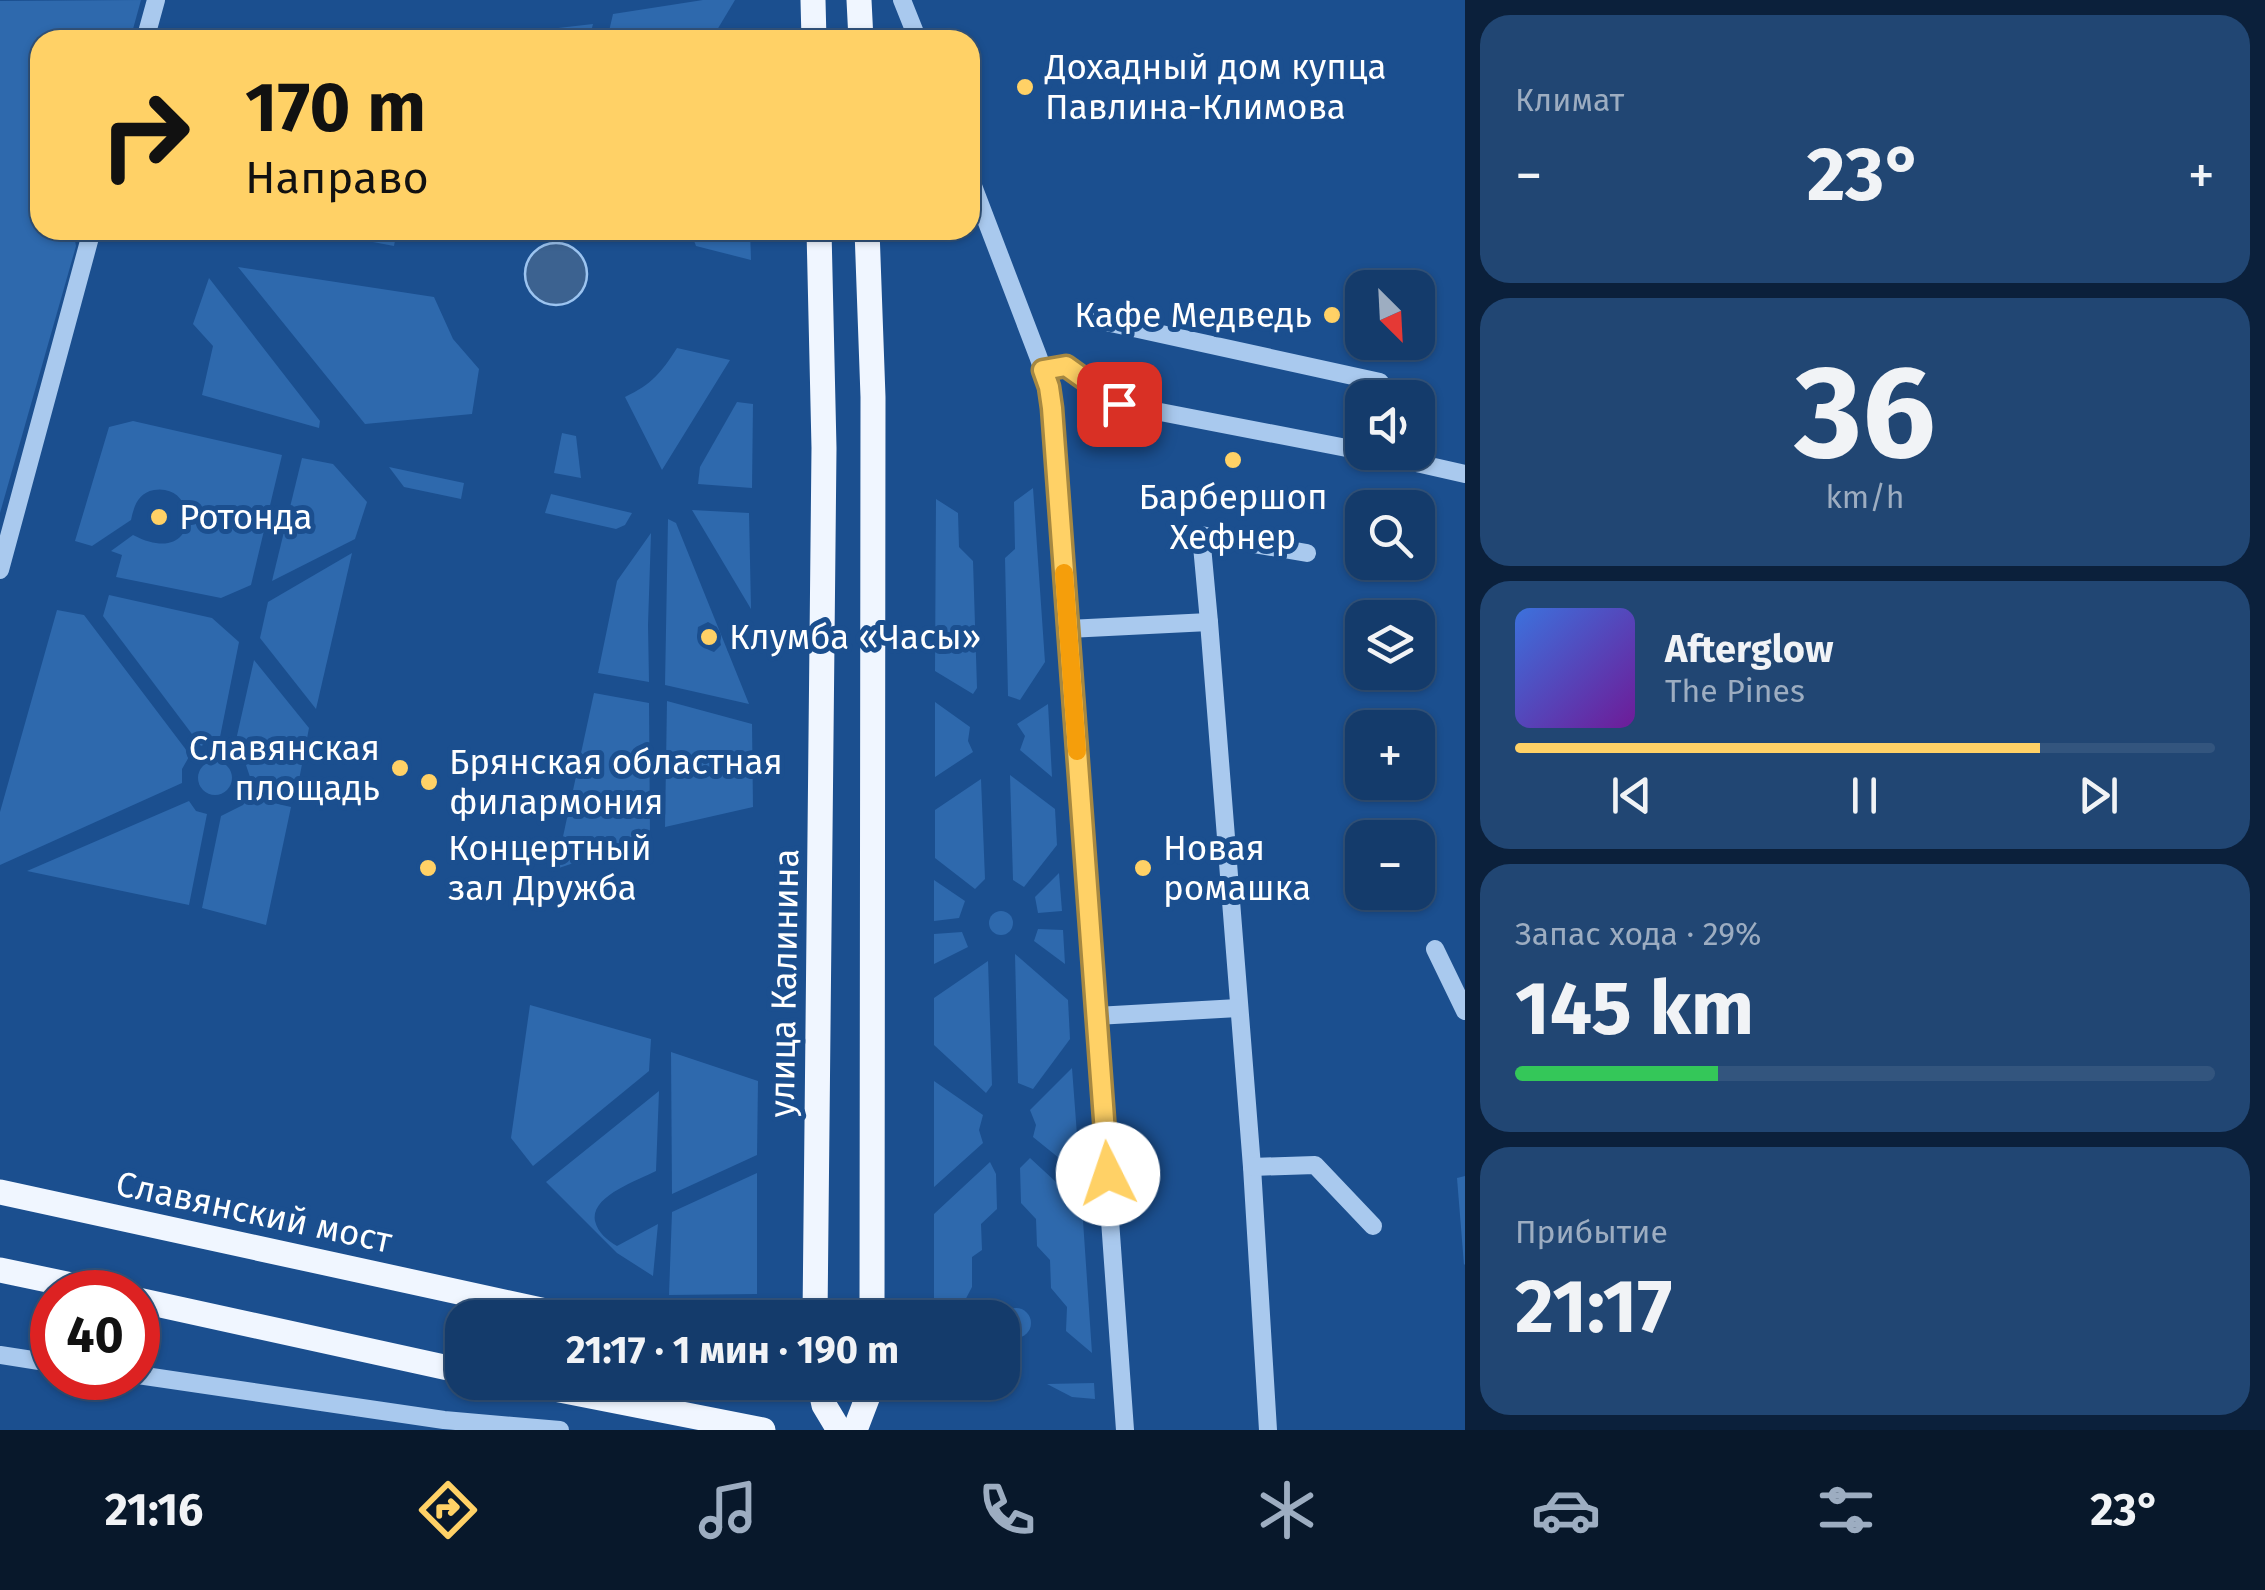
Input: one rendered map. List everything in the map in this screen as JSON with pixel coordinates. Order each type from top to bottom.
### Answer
[{"type":"main road","points":[[812,0],[814,30]]},
{"type":"main road","points":[[859,0],[860,30]]},
{"type":"main road","name":"улица Калинина","points":[[815,1300],[824,448],[819,240]]},
{"type":"main road","points":[[867,240],[873,397],[872,1300]]},
{"type":"main road","name":"Славянский мост","points":[[0,1192],[494,1300]]},
{"type":"main road","points":[[0,1270],[30,1276]]},
{"type":"main road","points":[[160,1305],[445,1367]]},
{"type":"main road","points":[[610,1400],[763,1430]]},
{"type":"main road","points":[[823,1400],[839,1430]]},
{"type":"main road","points":[[855,1430],[866,1400]]},
{"type":"street","points":[[148,30],[156,0]]},
{"type":"street","points":[[902,0],[914,30]]},
{"type":"street","points":[[980,204],[1043,370],[1052,408],[1126,1430]]},
{"type":"street","points":[[0,570],[89,240]]},
{"type":"street","points":[[1088,318],[1371,380]]},
{"type":"street","points":[[1043,370],[1066,366],[1119,404],[1345,448]]},
{"type":"street","points":[[1435,467],[1465,474]]},
{"type":"street","points":[[1268,1430],[1218,708],[1201,535],[1308,552]]},
{"type":"street","points":[[1068,629],[1209,622]]},
{"type":"street","points":[[1435,949],[1465,1012]]},
{"type":"street","points":[[1096,1016],[1238,1008]]},
{"type":"street","points":[[1252,1168],[1316,1165],[1373,1226]]},
{"type":"street","points":[[0,1355],[30,1360]]},
{"type":"street","points":[[160,1380],[442,1425],[560,1430]]},
{"type":"shaded area","points":[[141,0],[133,30],[30,30],[30,240],[75,240],[76,246],[0,513],[0,1]]},
{"type":"shaded area","points":[[703,0],[735,0],[717,30],[609,30],[613,14]]},
{"type":"shaded area","points":[[593,24],[592,30],[541,30]]},
{"type":"shaded area","points":[[362,240],[395,240],[394,246]]},
{"type":"shaded area","points":[[694,240],[750,240],[751,260],[696,246]]},
{"type":"shaded area","points":[[556,243],[578,252],[587,274],[578,296],[556,305],[534,296],[525,274],[534,252]]},
{"type":"shaded area","points":[[238,267],[434,297],[453,339],[479,369],[472,414],[365,424]]},
{"type":"shaded area","points":[[209,278],[320,421],[319,428],[202,395],[213,346],[193,324]]},
{"type":"shaded area","points":[[677,348],[730,360],[662,470],[625,397],[655,377]]},
{"type":"shaded area","points":[[737,402],[753,404],[752,488],[698,484],[700,467]]},
{"type":"shaded area","points":[[133,421],[282,455],[251,585],[221,598],[116,577],[122,555],[111,551],[133,535],[156,543],[172,542],[182,534],[187,523],[186,510],[169,491],[144,494],[135,505],[131,520],[92,546],[75,541],[109,427]]},
{"type":"shaded area","points":[[562,433],[576,436],[581,478],[554,473]]},
{"type":"shaded area","points":[[302,458],[333,464],[367,502],[355,539],[272,581]]},
{"type":"shaded area","points":[[389,467],[464,483],[461,499],[404,487]]},
{"type":"shaded area","points":[[1033,488],[1045,662],[1020,700],[1008,696],[1005,558],[1015,549],[1014,502]]},
{"type":"shaded area","points":[[551,494],[632,513],[625,525],[616,529],[545,513]]},
{"type":"shaded area","points":[[936,499],[958,513],[959,547],[973,561],[977,688],[973,694],[935,671]]},
{"type":"shaded area","points":[[692,510],[749,513],[751,609]]},
{"type":"shaded area","points":[[668,519],[676,523],[749,704],[665,685]],"holes":[[[708,622],[717,627],[721,645],[714,652],[700,643],[698,627]]]},
{"type":"shaded area","points":[[651,533],[649,682],[598,673],[617,581]]},
{"type":"shaded area","points":[[352,553],[316,709],[260,638],[268,602]]},
{"type":"shaded area","points":[[109,595],[212,618],[239,642],[220,737],[201,746],[103,616]]},
{"type":"shaded area","points":[[57,610],[84,615],[190,755],[182,769],[182,783],[0,865],[0,812]]},
{"type":"shaded area","points":[[254,660],[309,728],[298,785],[250,777],[245,762],[234,749]]},
{"type":"shaded area","points":[[594,693],[649,703],[650,837],[556,869]]},
{"type":"shaded area","points":[[667,701],[752,724],[753,807],[665,827]]},
{"type":"shaded area","points":[[935,702],[970,727],[968,741],[973,752],[935,777]]},
{"type":"shaded area","points":[[1048,704],[1052,777],[1020,750],[1025,736],[1017,724]]},
{"type":"shaded area","points":[[215,761],[227,766],[232,778],[227,790],[215,795],[203,790],[198,778],[203,766]]},
{"type":"shaded area","points":[[1010,775],[1055,809],[1057,845],[1024,887],[1013,880]]},
{"type":"shaded area","points":[[981,779],[985,879],[975,889],[935,858],[935,810]]},
{"type":"shaded area","points":[[248,797],[291,807],[266,925],[202,908],[221,816],[243,805]]},
{"type":"shaded area","points":[[189,801],[196,811],[207,814],[189,905],[27,871]]},
{"type":"shaded area","points":[[1059,873],[1062,911],[1038,913],[1035,897]]},
{"type":"shaded area","points":[[934,880],[965,901],[959,918],[934,921]]},
{"type":"shaded area","points":[[1001,911],[1013,923],[1001,935],[989,923]]},
{"type":"shaded area","points":[[1038,929],[1063,930],[1065,964],[1034,941]]},
{"type":"shaded area","points":[[962,932],[968,947],[934,964],[934,934]]},
{"type":"shaded area","points":[[1015,954],[1068,1000],[1070,1039],[1033,1089],[1018,1083]]},
{"type":"shaded area","points":[[988,961],[992,1085],[986,1093],[934,1045],[934,998]]},
{"type":"shaded area","points":[[530,1005],[651,1039],[649,1071],[533,1166],[511,1138]]},
{"type":"shaded area","points":[[671,1052],[758,1081],[757,1155],[672,1194]]},
{"type":"shaded area","points":[[1072,1068],[1080,1175],[1033,1137],[1036,1125],[1030,1110]]},
{"type":"shaded area","points":[[934,1081],[983,1115],[979,1130],[983,1143],[934,1187]]},
{"type":"shaded area","points":[[659,1091],[656,1171],[607,1197],[595,1212],[598,1229],[617,1246],[658,1224],[653,1276],[617,1253],[546,1182]]},
{"type":"shaded area","points":[[1030,1158],[1082,1206],[1092,1353],[1066,1331],[1067,1307],[1051,1288],[1050,1260],[1037,1246],[1036,1219],[1021,1203],[1020,1168]]},
{"type":"shaded area","points":[[990,1162],[996,1174],[997,1209],[981,1224],[982,1250],[972,1257],[972,1287],[965,1300],[934,1300],[934,1214]]},
{"type":"shaded area","points":[[757,1173],[757,1294],[669,1295],[672,1212]]},
{"type":"shaded area","points":[[1465,1176],[1465,1264],[1464,1265],[1457,1178]]},
{"type":"shaded area","points":[[1020,1309],[1030,1317],[1030,1329],[1020,1337]]},
{"type":"shaded area","points":[[1094,1383],[1095,1399],[1072,1397],[1047,1384]]},
{"type":"slow traffic","points":[[1064,573],[1077,751]]},
{"type":"place","name":"Дохадный дом купца Павлина-Климова","points":[[1025,87]]},
{"type":"place","name":"Кафе Медведь","points":[[1332,315]]},
{"type":"place","name":"Барбершоп Хефнер","points":[[1233,460]]},
{"type":"place","name":"Ротонда","points":[[159,517]]},
{"type":"place","name":"Клумба «Часы»","points":[[709,637]]},
{"type":"place","name":"Славянская площадь","points":[[400,768]]},
{"type":"place","name":"Брянская областная филармония","points":[[429,782]]},
{"type":"place","name":"Концертный зал Дружба","points":[[428,868]]},
{"type":"place","name":"Новая ромашка","points":[[1143,868]]},
{"type":"route","points":[[1108,1174],[1052,408],[1043,370],[1066,366],[1119,404]]}]
